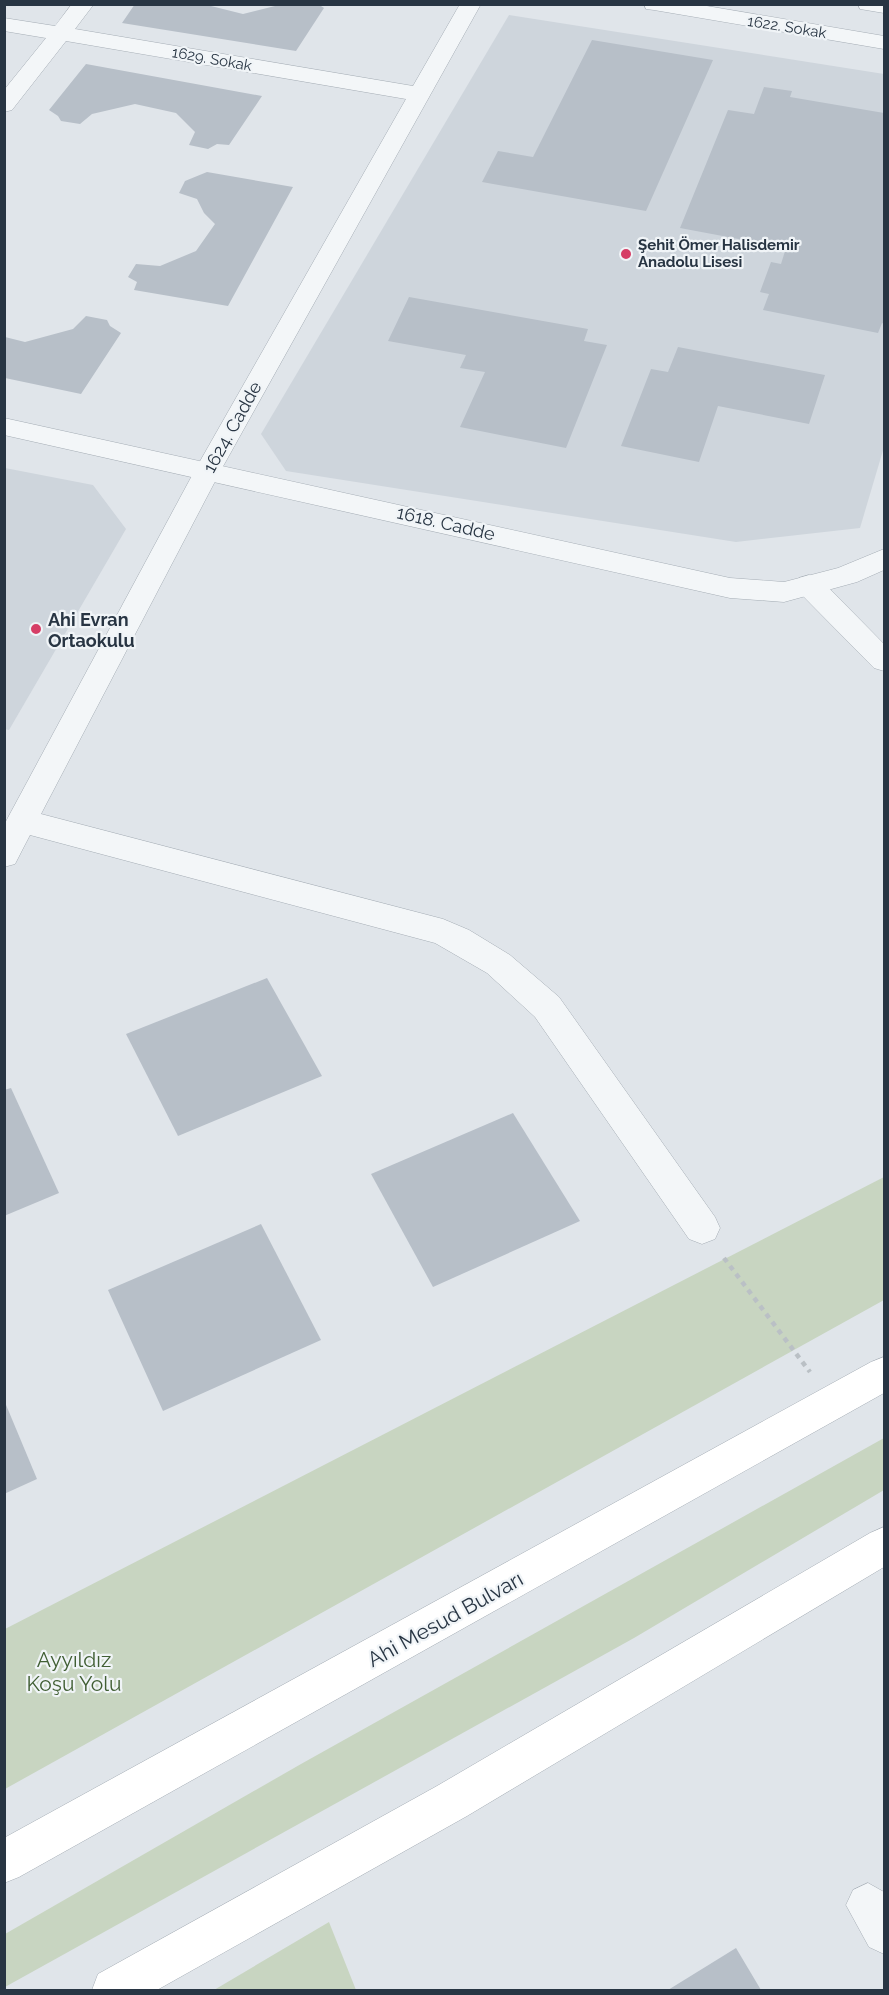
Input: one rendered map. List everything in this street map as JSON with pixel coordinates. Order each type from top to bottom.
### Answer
[{"type":"main road","name":"Ahi Mesud Bulvarı","points":[[4,1862],[885,1374]]},
{"type":"main road","points":[[114,1990],[452,1801],[885,1546]]},
{"type":"street","points":[[4,105],[84,4]]},
{"type":"street","name":"1624. Cadde","points":[[4,855],[208,470],[471,4]]},
{"type":"street","name":"1622. Sokak","points":[[654,4],[885,43]]},
{"type":"street","points":[[868,4],[885,7]]},
{"type":"street","name":"1629. Sokak","points":[[4,24],[419,94]]},
{"type":"street","name":"1618. Cadde","points":[[4,426],[730,588],[784,592],[847,576],[885,559]]},
{"type":"street","points":[[809,585],[885,662]]},
{"type":"street","points":[[23,821],[443,932],[474,946],[526,984],[547,1007],[702,1228]]},
{"type":"path","points":[[702,1228],[834,1403]]},
{"type":"shaded area","name":"Şehit Ömer Halisdemir Anadolu Lisesi","points":[[509,15],[884,74],[884,447],[860,528],[736,542],[286,471],[261,434]]},
{"type":"shaded area","name":"Ahi Evran Ortaokulu","points":[[5,468],[93,485],[126,529],[9,730],[4,729]]},
{"type":"green space","name":"Ayyıldız Koşu Yolu","points":[[884,1177],[884,1300],[5,1789],[5,1629]]},
{"type":"green space","points":[[884,1438],[884,1490],[634,1638],[5,1987],[5,1934],[301,1764]]},
{"type":"green space","points":[[329,1922],[356,1990],[214,1990]]},
{"type":"building","points":[[135,4],[203,4],[243,14],[283,4],[318,4],[324,8],[296,51],[122,23]]},
{"type":"building","points":[[592,40],[713,60],[646,211],[482,182],[498,151],[533,157]]},
{"type":"building","points":[[86,64],[262,96],[229,145],[217,144],[208,149],[189,145],[195,132],[176,113],[135,104],[92,114],[80,124],[61,121],[49,110]]},
{"type":"building","points":[[764,87],[792,91],[790,97],[884,113],[884,324],[882,323],[878,333],[763,310],[769,294],[760,292],[771,262],[781,264],[786,248],[680,228],[728,110],[754,114]]},
{"type":"building","points":[[207,172],[293,187],[228,306],[134,290],[137,282],[128,277],[136,264],[160,266],[196,251],[215,224],[204,213],[197,199],[179,193],[185,181]]},
{"type":"building","points":[[409,297],[588,329],[584,341],[607,345],[566,448],[460,427],[485,372],[460,368],[466,355],[388,341]]},
{"type":"building","points":[[86,316],[107,320],[110,326],[121,333],[81,394],[5,378],[5,337],[25,342],[73,329]]},
{"type":"building","points":[[678,347],[825,375],[809,424],[718,406],[699,462],[621,446],[651,369],[668,372]]},
{"type":"building","points":[[267,978],[322,1076],[178,1136],[126,1034]]},
{"type":"building","points":[[11,1088],[59,1193],[4,1216],[4,1090]]},
{"type":"building","points":[[513,1113],[580,1221],[433,1287],[371,1174]]},
{"type":"building","points":[[261,1224],[321,1340],[163,1411],[108,1290]]},
{"type":"building","points":[[4,1400],[37,1479],[4,1494]]},
{"type":"building","points":[[736,1948],[761,1990],[668,1990]]},
{"type":"place","name":"Şehit Ömer Halisdemir Anadolu Lisesi","points":[[626,254]]},
{"type":"place","name":"Ahi Evran Ortaokulu","points":[[36,629]]}]
